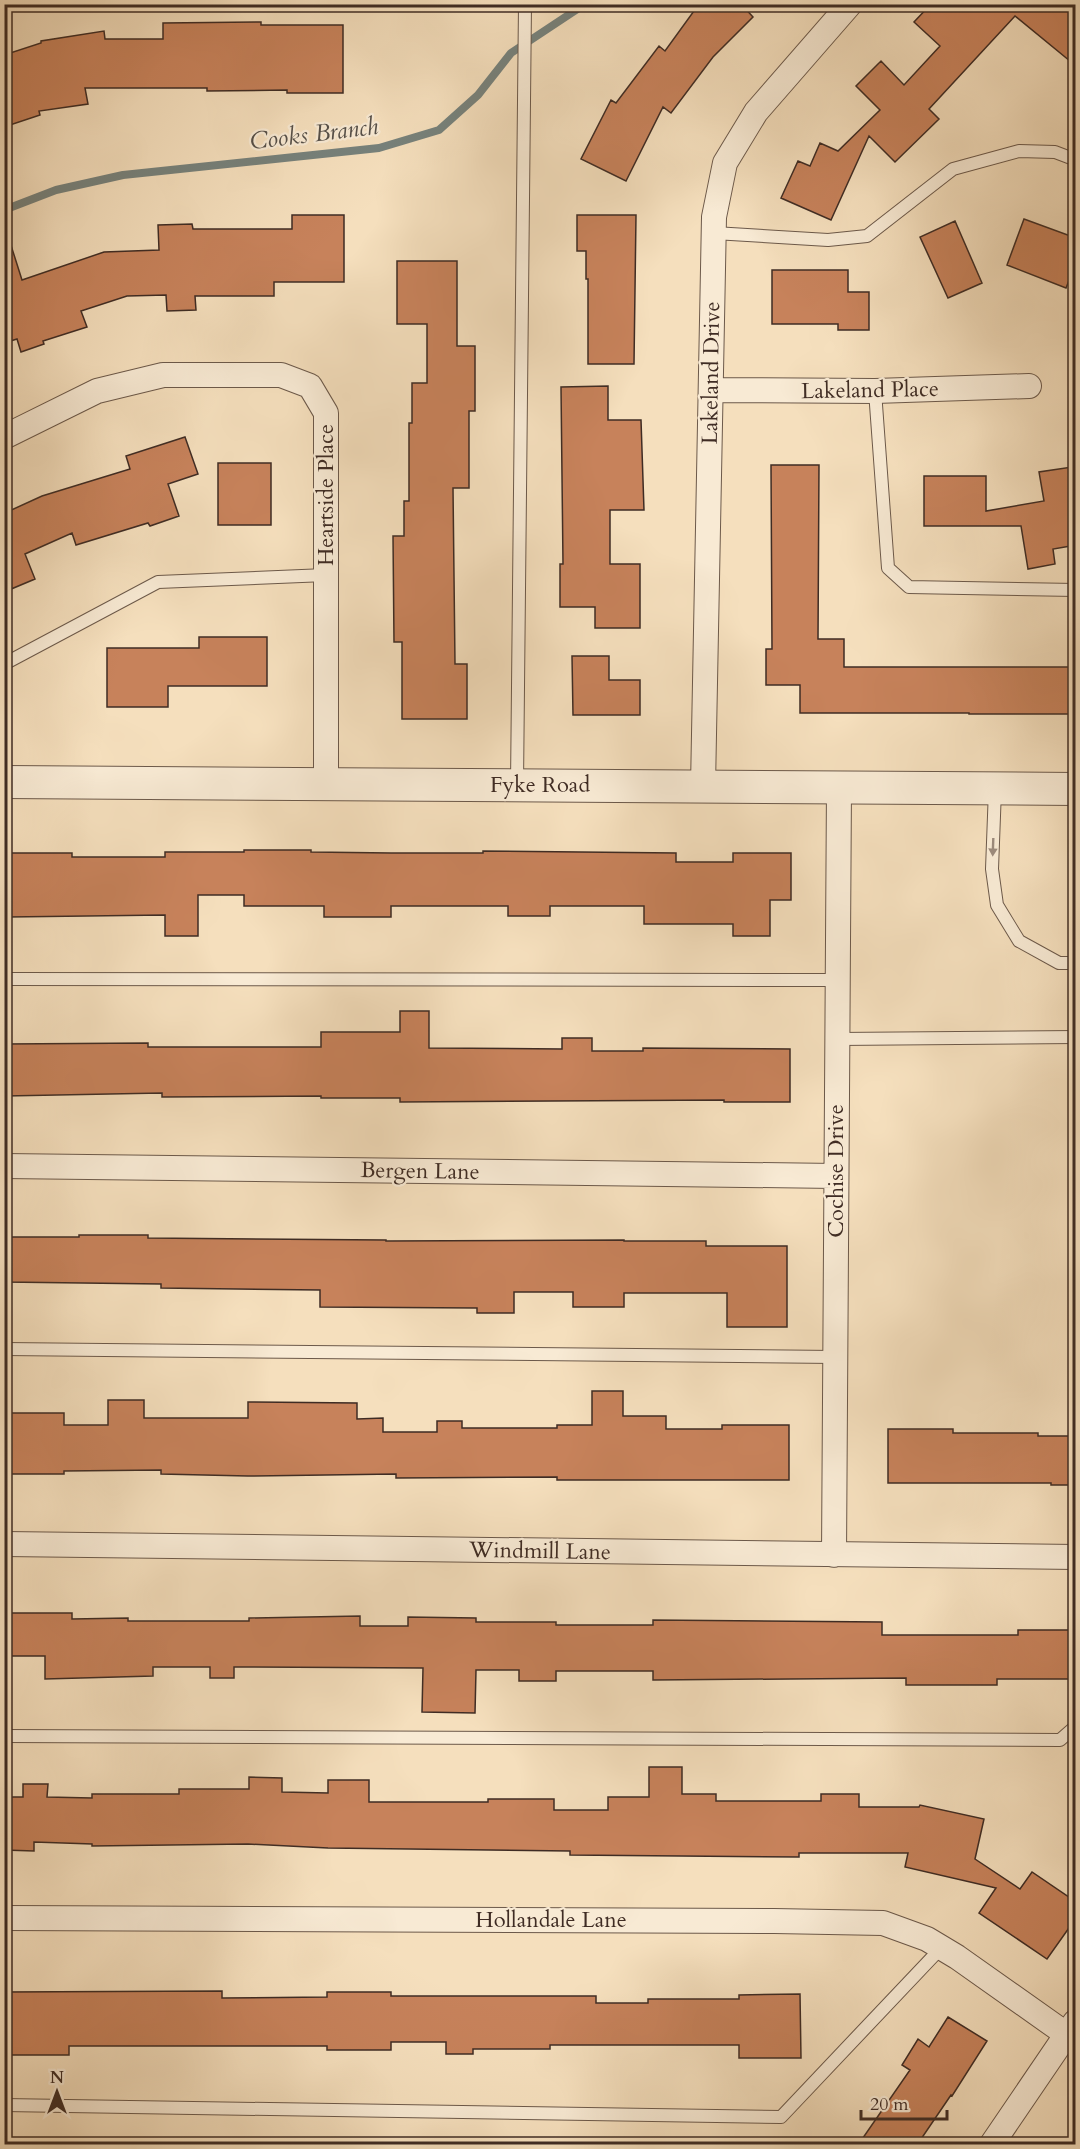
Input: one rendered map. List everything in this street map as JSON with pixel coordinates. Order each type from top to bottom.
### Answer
[{"type":"street","name":"Lakeland Drive","points":[[703,786],[714,217],[725,163],[756,112],[850,4]]},
{"type":"street","name":"Heartside Place","points":[[4,437],[97,391],[163,375],[281,375],[310,386],[326,412],[326,784]]},
{"type":"street","name":"Lakeland Place","points":[[711,390],[875,391],[1029,386]]},
{"type":"street","name":"Fyke Road","points":[[4,782],[1076,789]]},
{"type":"street","name":"Cochise Drive","points":[[834,1554],[839,787]]},
{"type":"street","name":"Bergen Lane","points":[[4,1166],[836,1176]]},
{"type":"street","name":"Windmill Lane","points":[[4,1545],[1076,1557]]},
{"type":"street","name":"Hollandale Lane","points":[[4,1918],[883,1923],[927,1939],[1071,2028]]},
{"type":"street","points":[[992,2145],[1071,2028]]},
{"type":"lane","points":[[517,785],[525,4]]},
{"type":"lane","points":[[714,233],[828,240],[867,236],[954,169],[1019,151],[1055,152],[1076,160]]},
{"type":"lane","points":[[875,391],[888,568],[909,587],[1076,590]]},
{"type":"lane","points":[[4,664],[158,582],[326,575]]},
{"type":"lane","points":[[996,788],[992,869],[998,905],[1019,941],[1059,963],[1076,963]]},
{"type":"lane","points":[[4,979],[838,980]]},
{"type":"lane","points":[[837,1039],[1076,1037]]},
{"type":"lane","points":[[4,1349],[835,1357]]},
{"type":"lane","points":[[4,1736],[1060,1740],[1076,1726]]},
{"type":"lane","points":[[4,2105],[782,2117],[941,1948]]},
{"type":"building","points":[[699,4],[741,4],[753,17],[713,57],[671,113],[663,107],[626,181],[581,159],[611,100],[616,103],[659,46],[665,51]]},
{"type":"building","points":[[931,4],[1076,4],[1076,66],[1015,16],[929,109],[939,119],[895,162],[869,136],[831,220],[781,198],[798,161],[810,166],[820,143],[838,151],[880,110],[856,86],[881,61],[904,85],[940,46],[914,22]]},
{"type":"building","points":[[261,22],[261,25],[343,25],[343,93],[287,93],[287,90],[207,91],[207,88],[85,88],[88,104],[39,111],[40,115],[4,127],[4,55],[41,43],[41,41],[104,31],[105,39],[163,39],[163,23]]},
{"type":"building","points":[[292,215],[344,215],[344,282],[274,282],[274,296],[195,296],[196,310],[167,311],[166,295],[127,296],[81,311],[87,327],[43,341],[44,344],[21,352],[17,339],[4,343],[4,240],[9,239],[22,280],[104,252],[159,250],[158,225],[192,224],[193,229],[292,229]]},
{"type":"building","points":[[577,215],[636,215],[634,364],[588,364],[586,251],[577,251]]},
{"type":"building","points":[[1024,219],[1076,238],[1076,263],[1066,288],[1007,265]]},
{"type":"building","points":[[955,221],[982,283],[948,298],[920,237]]},
{"type":"building","points":[[397,261],[457,261],[457,346],[475,346],[475,411],[469,411],[469,488],[453,488],[455,664],[467,664],[467,719],[402,719],[402,642],[394,642],[393,536],[404,536],[404,501],[409,501],[409,423],[412,423],[412,383],[427,383],[427,324],[397,324]]},
{"type":"building","points":[[772,270],[848,270],[848,292],[869,292],[869,330],[838,330],[838,324],[772,324]]},
{"type":"building","points":[[608,386],[608,420],[641,420],[644,510],[610,510],[610,564],[640,564],[640,628],[595,628],[595,607],[560,607],[560,564],[563,564],[561,387]]},
{"type":"building","points":[[185,437],[198,474],[168,484],[179,516],[76,545],[72,533],[25,554],[35,579],[4,592],[4,507],[7,512],[42,496],[130,469],[126,456]]},
{"type":"building","points":[[218,463],[271,463],[271,525],[218,525]]},
{"type":"building","points":[[771,465],[819,465],[818,639],[844,639],[844,667],[1076,667],[1076,714],[800,713],[800,685],[766,685],[766,649],[772,649]]},
{"type":"building","points":[[1072,467],[1076,487],[1076,545],[1053,549],[1055,564],[1028,569],[1021,526],[924,526],[924,476],[986,476],[986,511],[1044,501],[1039,472]]},
{"type":"building","points":[[199,637],[267,637],[267,686],[168,686],[168,707],[107,707],[107,648],[199,648]]},
{"type":"building","points":[[572,656],[609,656],[609,680],[640,680],[640,715],[573,715]]},
{"type":"building","points":[[244,850],[391,853],[483,853],[483,851],[676,853],[676,862],[733,862],[733,853],[791,853],[791,900],[770,900],[770,936],[733,936],[733,924],[644,924],[644,906],[550,906],[550,916],[508,916],[508,906],[391,906],[391,917],[324,917],[324,906],[244,906],[244,895],[198,895],[198,936],[165,936],[165,915],[8,917],[8,853],[72,853],[72,857],[165,857],[165,852],[244,852]]},
{"type":"building","points":[[400,1011],[429,1011],[429,1048],[562,1049],[562,1038],[592,1038],[592,1051],[643,1051],[643,1048],[790,1049],[790,1102],[724,1102],[724,1100],[400,1102],[400,1098],[321,1098],[321,1096],[162,1097],[162,1093],[5,1096],[5,1044],[148,1043],[148,1047],[321,1047],[321,1032],[400,1032]]},
{"type":"building","points":[[79,1235],[386,1241],[706,1241],[706,1246],[787,1246],[787,1327],[727,1327],[727,1293],[624,1293],[624,1307],[573,1307],[573,1292],[514,1292],[514,1313],[477,1313],[477,1308],[320,1307],[320,1290],[161,1288],[161,1284],[4,1282],[4,1237],[79,1237]]},
{"type":"building","points":[[592,1391],[623,1391],[623,1416],[666,1416],[666,1429],[722,1429],[722,1425],[789,1425],[789,1480],[557,1480],[557,1477],[396,1478],[396,1474],[248,1476],[161,1474],[161,1470],[4,1474],[4,1413],[64,1413],[64,1425],[108,1425],[108,1400],[144,1400],[144,1418],[248,1418],[248,1402],[357,1403],[357,1419],[383,1418],[383,1432],[437,1432],[437,1421],[462,1421],[462,1428],[557,1428],[557,1425],[592,1425]]},
{"type":"building","points":[[888,1429],[953,1429],[953,1433],[1038,1433],[1038,1436],[1076,1436],[1076,1485],[888,1483]]},
{"type":"building","points":[[6,1613],[72,1613],[72,1619],[128,1618],[128,1621],[249,1621],[249,1618],[360,1616],[360,1626],[408,1626],[408,1617],[476,1618],[476,1622],[556,1622],[556,1625],[653,1625],[653,1620],[882,1622],[882,1635],[1018,1635],[1018,1630],[1076,1630],[1076,1679],[997,1679],[997,1685],[906,1685],[906,1678],[653,1680],[653,1671],[556,1671],[556,1681],[519,1681],[519,1670],[476,1670],[475,1713],[422,1712],[423,1668],[234,1667],[234,1678],[210,1678],[210,1667],[153,1667],[153,1676],[45,1679],[45,1656],[6,1656]]},
{"type":"building","points":[[649,1767],[682,1767],[682,1794],[716,1794],[716,1801],[821,1801],[821,1794],[859,1794],[859,1807],[919,1807],[920,1805],[984,1819],[975,1859],[1020,1889],[1032,1872],[1076,1902],[1076,1918],[1047,1959],[979,1913],[996,1888],[905,1867],[908,1853],[799,1853],[799,1857],[570,1855],[570,1851],[328,1848],[248,1844],[92,1846],[92,1844],[34,1842],[34,1851],[4,1850],[6,1797],[23,1797],[23,1784],[48,1784],[47,1797],[92,1798],[92,1794],[179,1794],[179,1789],[249,1789],[249,1777],[282,1778],[282,1792],[328,1793],[328,1780],[369,1780],[369,1802],[488,1802],[488,1799],[554,1799],[554,1810],[608,1810],[608,1797],[649,1797]]},
{"type":"building","points":[[222,1991],[222,1998],[327,1997],[327,1992],[391,1992],[391,1996],[596,1996],[596,2003],[648,2003],[648,1999],[739,1999],[739,1995],[800,1994],[801,2058],[739,2058],[739,2045],[550,2045],[550,2049],[473,2049],[473,2054],[446,2054],[446,2042],[391,2042],[391,2050],[327,2050],[327,2046],[69,2046],[69,2055],[4,2055],[4,1992]]},
{"type":"building","points":[[948,2017],[987,2041],[952,2096],[917,2145],[858,2145],[910,2070],[902,2065],[918,2039],[929,2047]]},
{"type":"waterway","name":"Cooks Branch","points":[[4,210],[56,190],[123,175],[379,148],[439,130],[478,95],[511,53],[585,4]]}]
